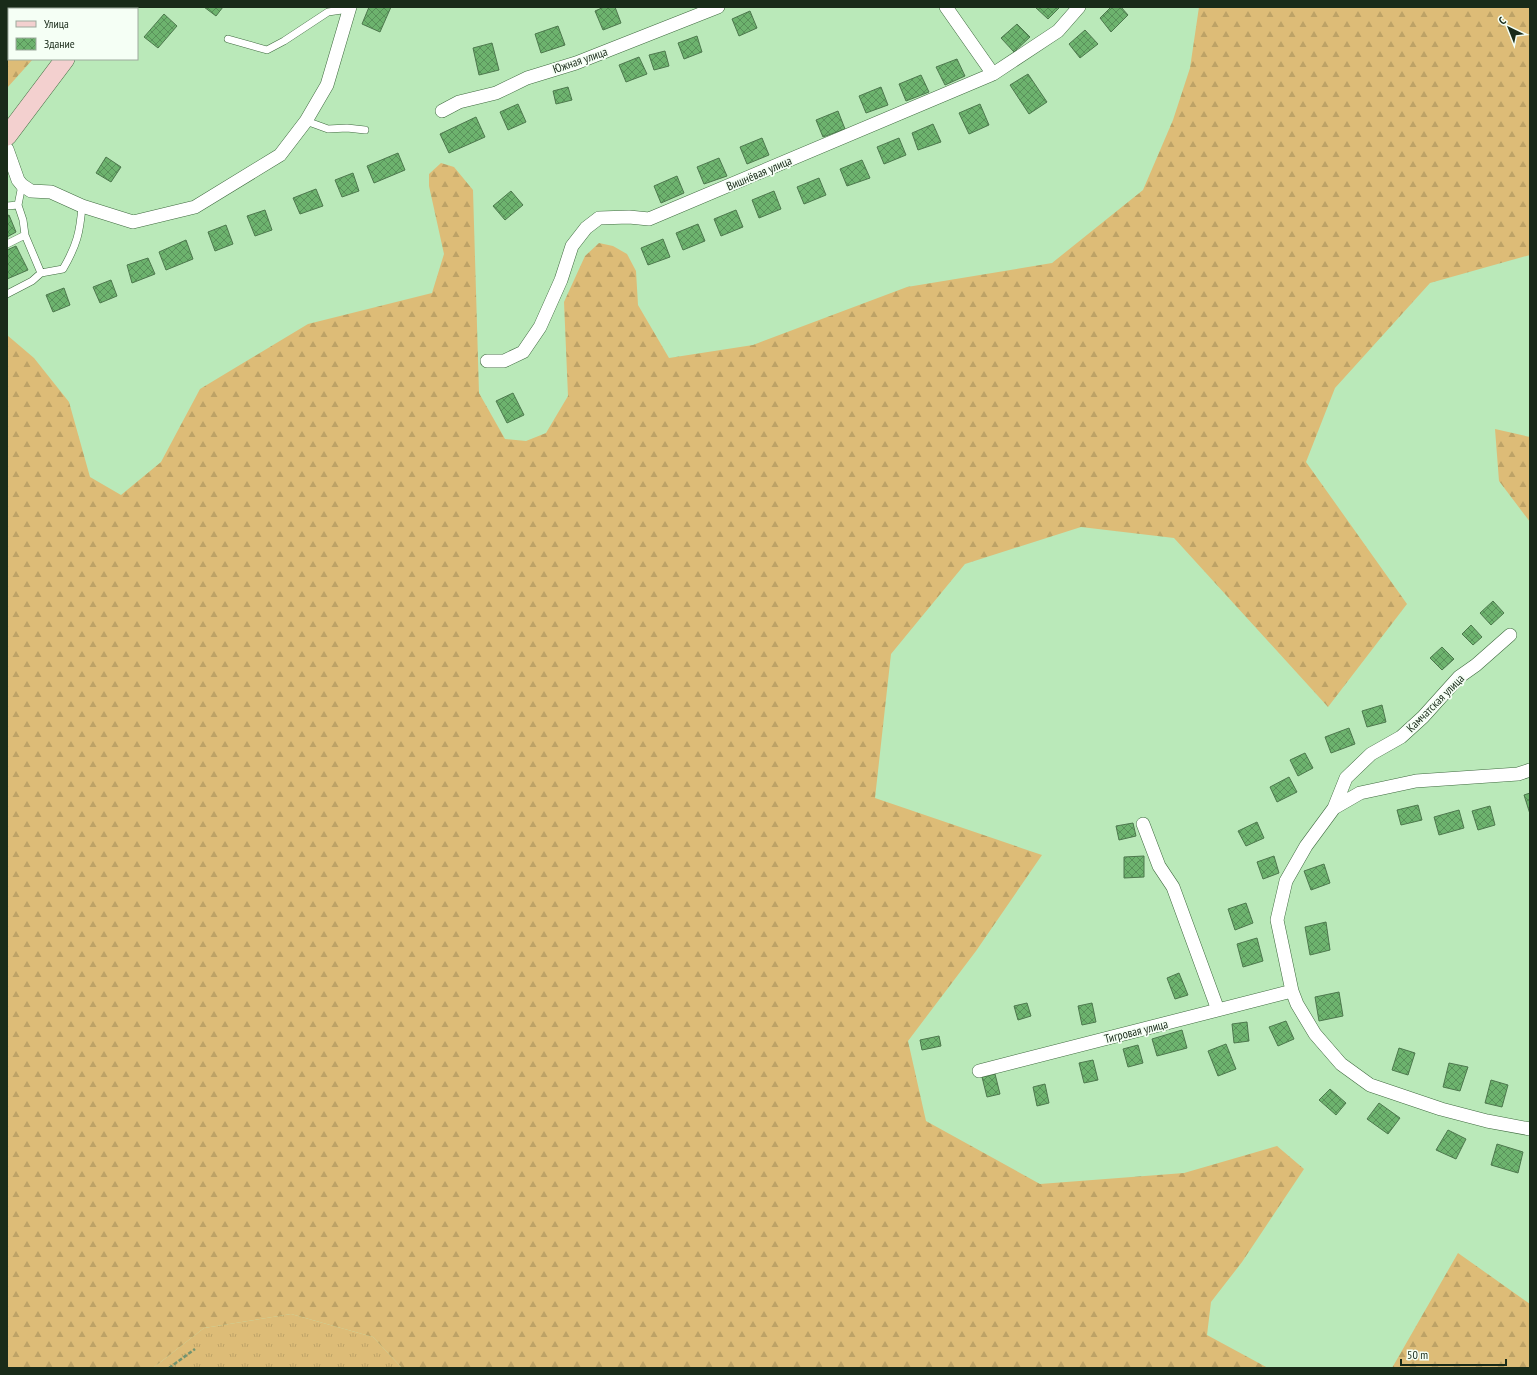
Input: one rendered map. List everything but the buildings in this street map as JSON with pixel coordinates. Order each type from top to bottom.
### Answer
[{"type":"main road","points":[[7,136],[63,60]]},
{"type":"street","name":"Южная улица","points":[[442,110],[459,102],[496,93],[527,78],[576,63],[718,7]]},
{"type":"street","points":[[946,7],[993,74]]},
{"type":"street","name":"Вишнёвая улица","points":[[487,361],[504,361],[523,352],[540,327],[561,280],[572,246],[586,228],[599,218],[629,217],[649,219],[993,74],[1058,32],[1079,7]]},
{"type":"street","points":[[7,149],[18,180],[22,185],[31,191],[51,192],[82,206],[133,222],[195,207],[280,155],[306,121],[327,85],[350,8]]},
{"type":"street","name":"Камчатская улица","points":[[1334,808],[1346,778],[1371,754],[1401,738],[1423,717],[1459,677],[1476,665],[1510,635]]},
{"type":"street","points":[[1530,770],[1518,774],[1416,782],[1360,793],[1334,808],[1306,846],[1286,881],[1277,920],[1292,991],[1297,1004],[1315,1034],[1341,1064],[1370,1084],[1441,1109],[1487,1121],[1530,1129]]},
{"type":"street","points":[[1143,824],[1158,866],[1173,887],[1218,1010]]},
{"type":"street","name":"Тигровая улица","points":[[979,1071],[1292,991]]},
{"type":"lane","points":[[228,39],[267,50],[284,41],[328,12],[350,8]]},
{"type":"lane","points":[[306,121],[328,129],[347,128],[365,130]]},
{"type":"lane","points":[[22,185],[18,205],[23,220],[25,235],[42,273]]},
{"type":"lane","points":[[7,206],[18,205]]},
{"type":"lane","points":[[7,294],[32,281],[42,273],[63,268],[75,249],[82,206]]},
{"type":"lane","points":[[7,244],[25,235]]},
{"type":"path","points":[[169,1368],[195,1349]]},
{"type":"green space","points":[[7,7],[77,7],[8,8],[8,60],[32,60],[7,88]]},
{"type":"green space","points":[[1199,7],[1530,7],[1530,255],[1430,283],[1335,388],[1306,462],[1407,604],[1328,707],[1174,538],[1081,527],[965,564],[891,654],[875,798],[1042,855],[976,951],[908,1041],[926,1121],[1040,1184],[1184,1173],[1277,1146],[1304,1169],[1242,1262],[1211,1302],[1207,1335],[1268,1368],[402,1368],[373,1337],[291,1314],[204,1328],[153,1368],[7,1368],[7,335],[34,358],[69,402],[90,477],[121,495],[161,462],[200,389],[308,324],[432,293],[444,254],[429,186],[429,174],[441,163],[454,167],[473,190],[479,393],[505,439],[526,441],[546,433],[568,396],[564,302],[585,256],[599,243],[613,246],[627,254],[636,271],[638,305],[669,358],[753,345],[907,287],[1052,263],[1143,190],[1173,120],[1190,68]]},
{"type":"green space","points":[[1495,429],[1530,437],[1530,522],[1499,481]]},
{"type":"green space","points":[[1458,1253],[1530,1304],[1530,1368],[1392,1368]]},
{"type":"green space","points":[[291,1314],[373,1337],[402,1368],[153,1368],[204,1328]]}]
